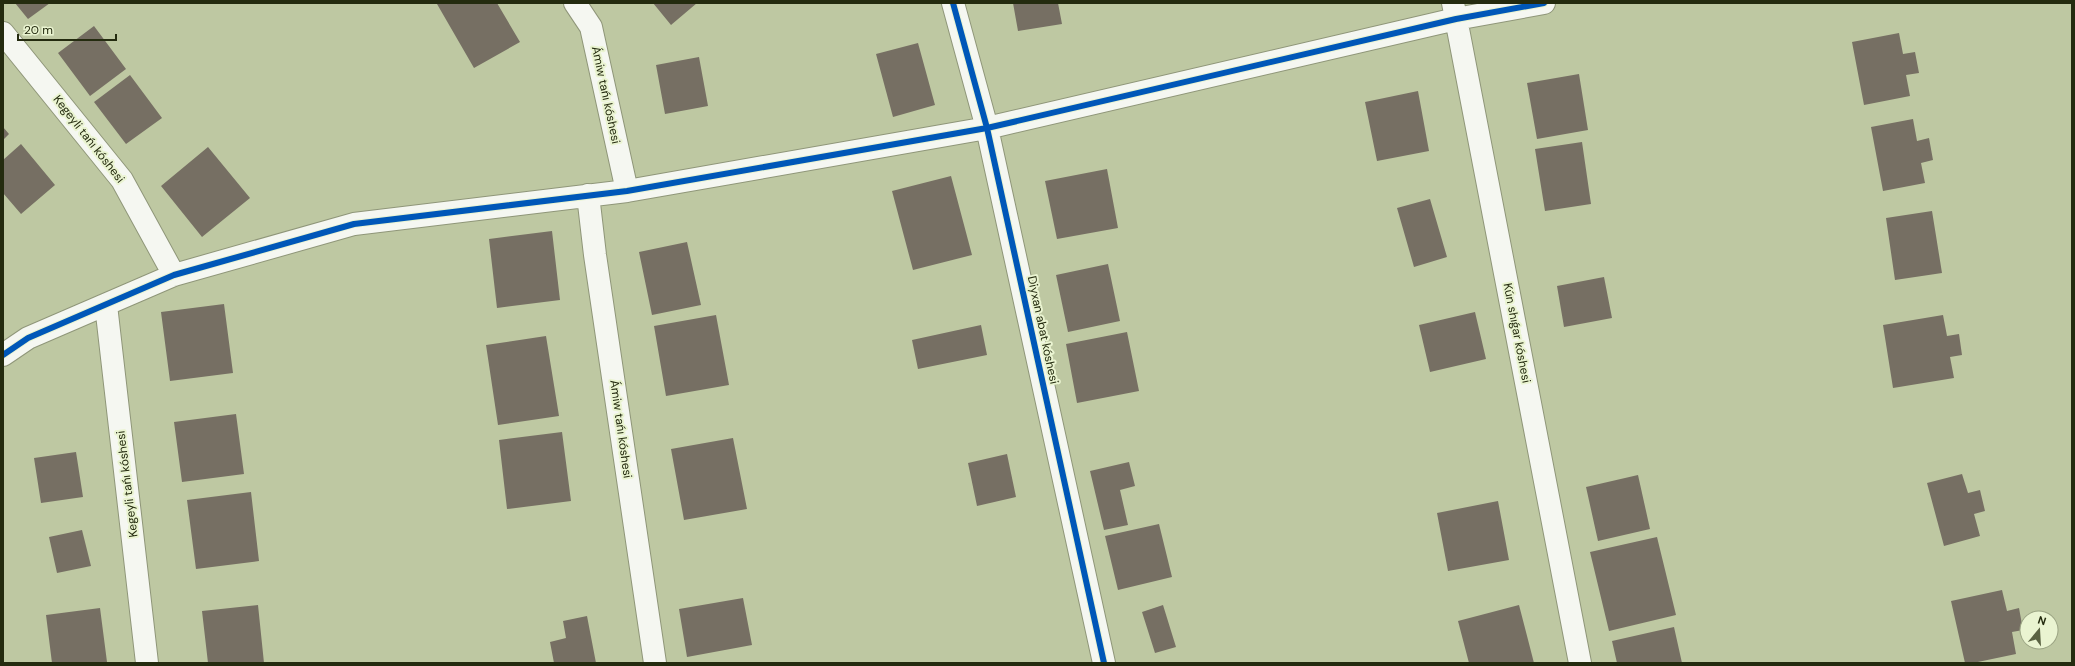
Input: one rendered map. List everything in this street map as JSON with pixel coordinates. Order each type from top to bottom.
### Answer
[{"type":"street","name":"Ámiw tańı kóshesi","points":[[575,3],[591,27],[627,192]]},
{"type":"street","name":"Diyxan abat kóshesi","points":[[953,3],[987,128],[1104,663]]},
{"type":"street","points":[[3,355],[28,338],[174,275],[354,224],[588,195],[627,192],[987,128],[1455,11],[1544,3]]},
{"type":"street","name":"Kún shıǵar kóshesi","points":[[1455,11],[1580,663]]},
{"type":"street","name":"Kegeyli tańı kóshesi","points":[[3,33],[122,180],[174,275]]},
{"type":"street","name":"Ámiw tańı kóshesi","points":[[588,195],[596,263],[655,663]]},
{"type":"street","name":"Kegeyli tańı kóshesi","points":[[106,305],[148,663]]},
{"type":"building","points":[[15,3],[50,3],[28,19]]},
{"type":"building","points":[[497,3],[520,42],[474,68],[437,4]]},
{"type":"building","points":[[653,3],[697,3],[671,25]]},
{"type":"building","points":[[1013,3],[1058,3],[1062,24],[1018,31]]},
{"type":"building","points":[[94,26],[126,69],[90,96],[58,53]]},
{"type":"building","points":[[1899,33],[1903,54],[1915,52],[1919,73],[1906,75],[1910,96],[1864,105],[1852,42]]},
{"type":"building","points":[[918,43],[935,105],[893,117],[876,54]]},
{"type":"building","points":[[699,57],[708,106],[665,114],[656,65]]},
{"type":"building","points":[[1579,74],[1588,130],[1537,139],[1527,83]]},
{"type":"building","points":[[130,75],[162,118],[126,144],[94,102]]},
{"type":"building","points":[[1418,91],[1429,151],[1377,161],[1365,102]]},
{"type":"building","points":[[1913,119],[1917,141],[1929,138],[1933,160],[1921,163],[1925,183],[1883,191],[1871,127]]},
{"type":"building","points":[[3,127],[9,134],[3,140]]},
{"type":"building","points":[[1582,142],[1591,204],[1545,211],[1535,149]]},
{"type":"building","points":[[21,144],[55,185],[21,214],[3,193],[3,160]]},
{"type":"building","points":[[208,147],[250,198],[202,237],[161,186]]},
{"type":"building","points":[[1107,169],[1118,228],[1057,239],[1045,181]]},
{"type":"building","points":[[951,176],[972,255],[913,270],[892,191]]},
{"type":"building","points":[[1430,199],[1447,257],[1414,267],[1397,208]]},
{"type":"building","points":[[1932,211],[1942,273],[1895,280],[1886,218]]},
{"type":"building","points":[[552,231],[560,300],[497,308],[489,239]]},
{"type":"building","points":[[687,242],[701,305],[652,315],[639,252]]},
{"type":"building","points":[[1108,264],[1120,321],[1068,332],[1056,275]]},
{"type":"building","points":[[1604,277],[1612,318],[1564,327],[1557,286]]},
{"type":"building","points":[[224,304],[233,373],[170,381],[161,312]]},
{"type":"building","points":[[1475,312],[1486,359],[1430,372],[1419,325]]},
{"type":"building","points":[[716,315],[729,385],[666,396],[654,326]]},
{"type":"building","points":[[1943,315],[1947,336],[1959,334],[1962,355],[1950,357],[1954,378],[1893,388],[1883,325]]},
{"type":"building","points":[[981,325],[987,355],[918,369],[912,340]]},
{"type":"building","points":[[1127,332],[1139,391],[1077,403],[1066,344]]},
{"type":"building","points":[[546,336],[559,416],[498,425],[486,345]]},
{"type":"building","points":[[236,414],[244,474],[182,482],[174,422]]},
{"type":"building","points":[[562,432],[571,501],[507,509],[499,440]]},
{"type":"building","points":[[733,438],[747,509],[684,520],[671,449]]},
{"type":"building","points":[[76,452],[83,497],[41,503],[34,458]]},
{"type":"building","points":[[1007,454],[1016,497],[977,506],[968,463]]},
{"type":"building","points":[[1129,462],[1135,486],[1120,490],[1128,525],[1104,530],[1090,471]]},
{"type":"building","points":[[1962,474],[1968,493],[1980,490],[1985,511],[1974,514],[1980,536],[1944,546],[1927,483]]},
{"type":"building","points":[[1638,475],[1650,529],[1598,541],[1586,487]]},
{"type":"building","points":[[251,492],[259,561],[196,569],[187,500]]},
{"type":"building","points":[[1498,501],[1509,560],[1448,571],[1437,513]]},
{"type":"building","points":[[1159,524],[1172,577],[1118,590],[1105,536]]},
{"type":"building","points":[[82,530],[91,566],[57,573],[49,537]]},
{"type":"building","points":[[1657,537],[1676,615],[1609,631],[1590,552]]},
{"type":"building","points":[[2002,590],[2007,611],[2019,608],[2019,631],[2012,632],[2016,654],[1973,663],[1965,663],[1951,601]]},
{"type":"building","points":[[743,598],[752,645],[687,657],[679,609]]},
{"type":"building","points":[[258,605],[264,663],[208,663],[202,611]]},
{"type":"building","points":[[1163,605],[1176,647],[1155,653],[1142,612]]},
{"type":"building","points":[[1519,605],[1534,663],[1469,663],[1458,621]]},
{"type":"building","points":[[100,608],[107,662],[52,663],[46,615]]},
{"type":"building","points":[[587,616],[596,663],[554,663],[550,642],[566,638],[563,621]]},
{"type":"building","points":[[1674,627],[1682,663],[1617,663],[1612,641]]},
{"type":"cycle path","points":[[953,3],[987,128],[1104,663]]},
{"type":"cycle path","points":[[3,355],[28,338],[174,275],[354,224],[627,191],[987,128],[1456,19],[1544,3]]}]
